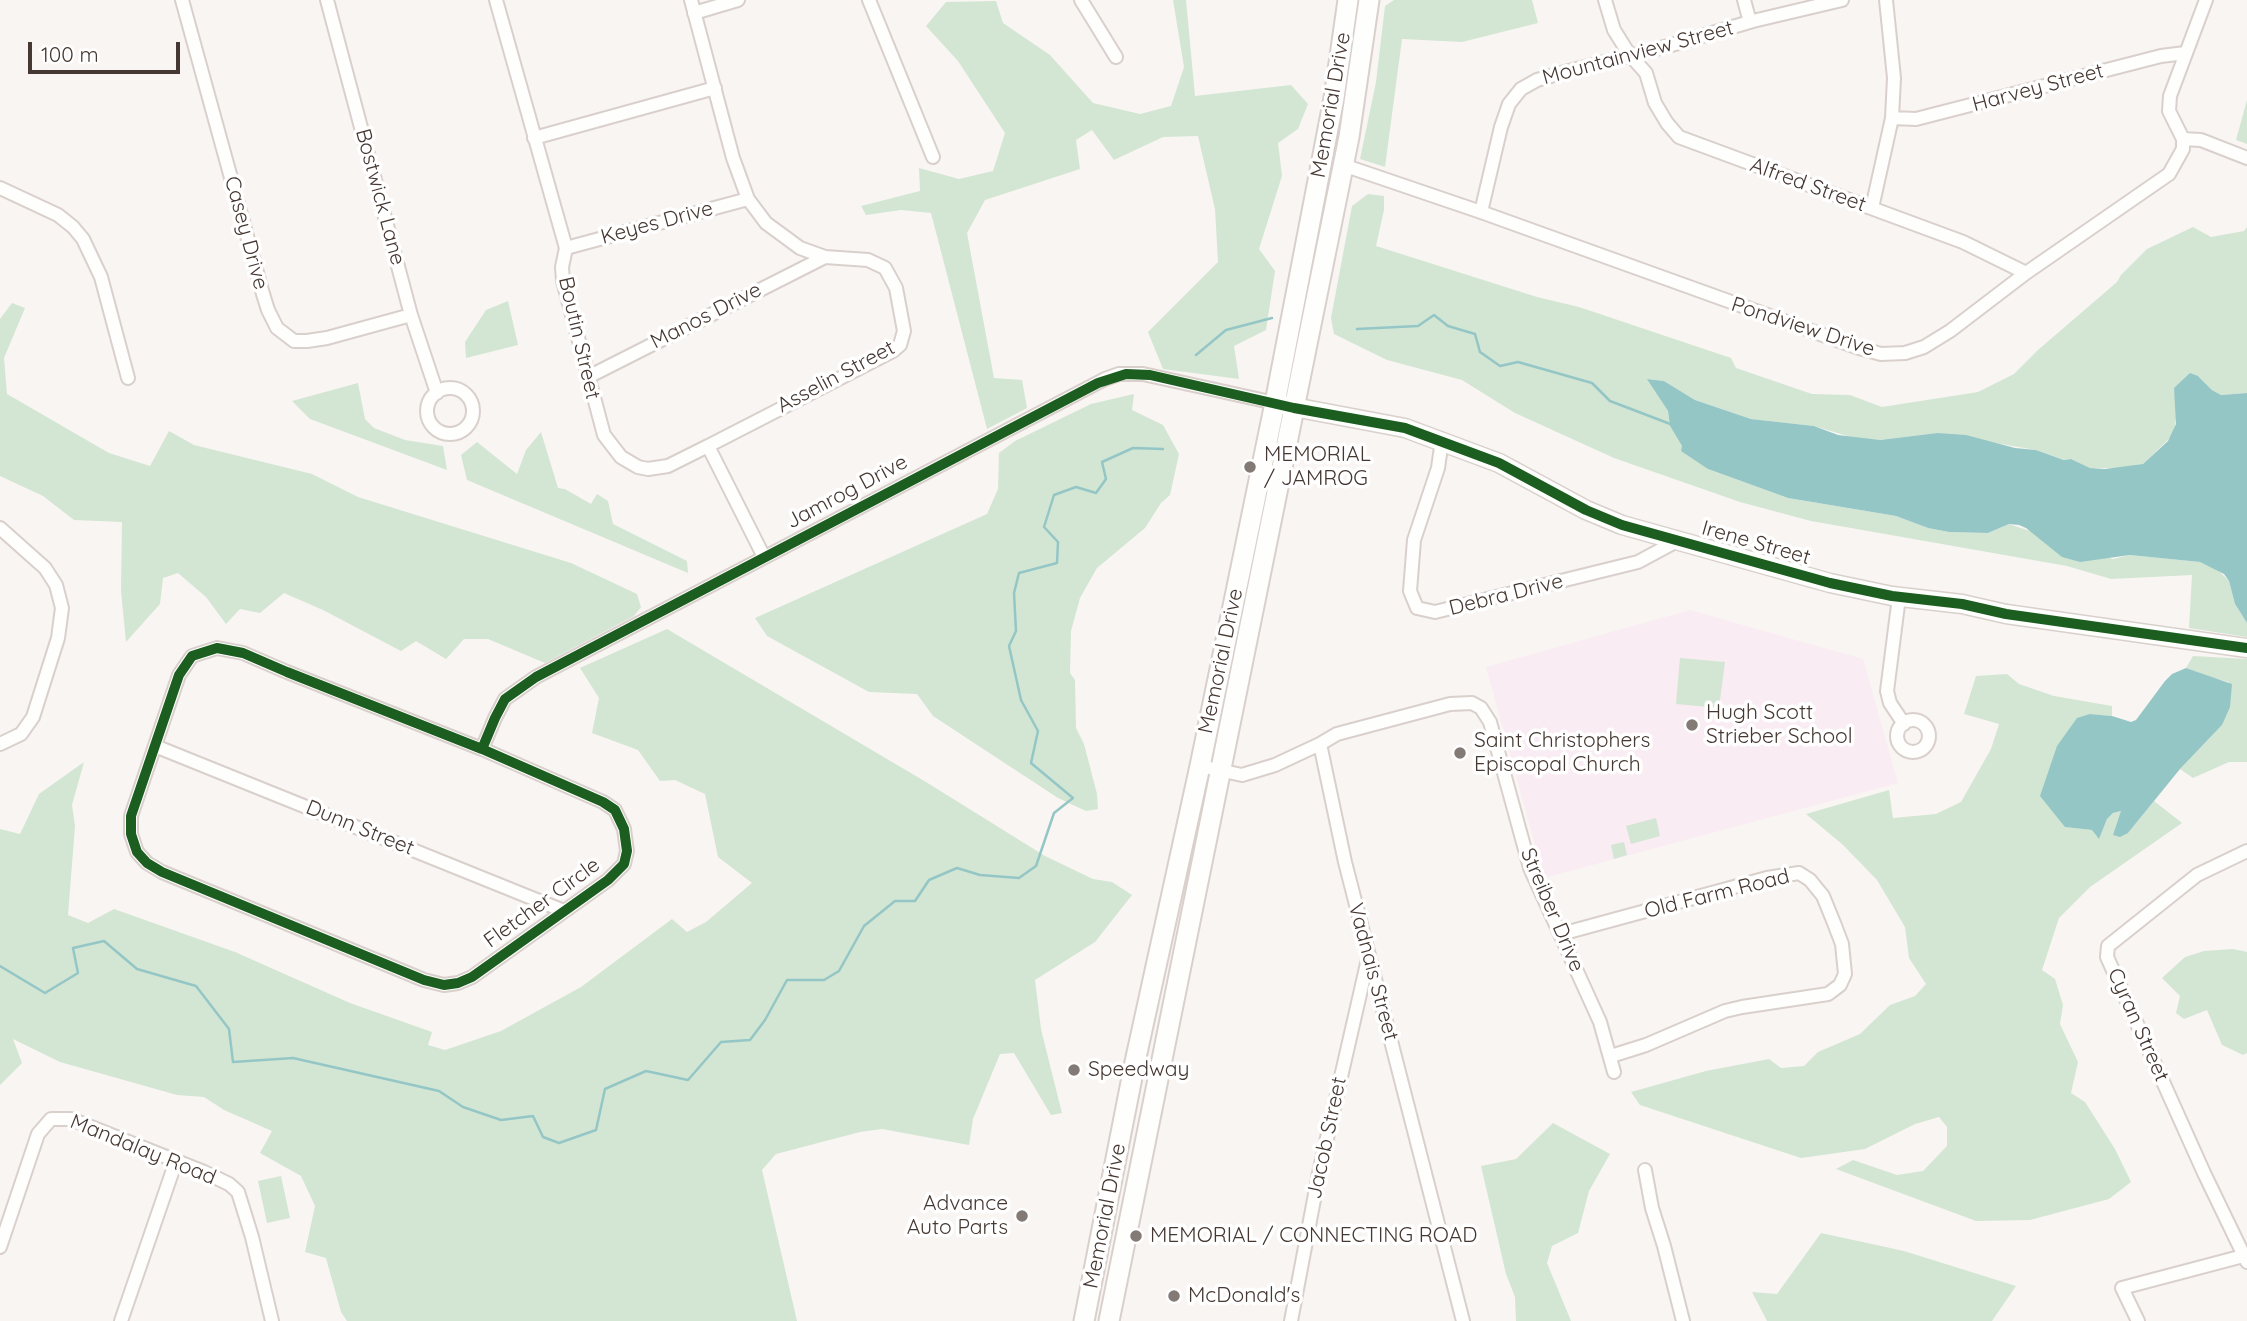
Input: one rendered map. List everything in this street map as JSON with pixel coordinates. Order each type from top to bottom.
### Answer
[{"type":"main road","name":"Memorial Drive","points":[[1109,1321],[1220,770],[1284,405],[1348,0]]},
{"type":"main road","name":"Memorial Drive","points":[[1084,1321],[1135,1062],[1200,766],[1343,165],[1358,86],[1369,0]]},
{"type":"street","name":"Casey Drive","points":[[182,0],[265,302],[277,328],[294,341],[307,341],[411,315]]},
{"type":"street","name":"Bostwick Lane","points":[[327,0],[411,315],[437,393]]},
{"type":"street","name":"Boutin Street","points":[[496,0],[566,248],[562,267],[563,281],[604,435],[617,453],[644,469],[657,470],[708,446]]},
{"type":"street","points":[[692,6],[738,0]]},
{"type":"street","points":[[869,0],[933,157]]},
{"type":"street","points":[[1081,0],[1116,57]]},
{"type":"street","name":"Alfred Street","points":[[1605,0],[1614,30],[1629,54],[1646,73],[1656,103],[1679,137],[1963,242],[2026,273]]},
{"type":"street","points":[[1744,0],[1750,22]]},
{"type":"street","name":"Mountainview Street","points":[[1481,212],[1501,127],[1509,104],[1521,89],[1537,80],[1629,54],[1842,0]]},
{"type":"street","points":[[1872,208],[1892,118],[1894,78],[1886,0]]},
{"type":"street","points":[[2206,0],[2170,96],[2169,111],[2183,139],[2202,139],[2247,158]]},
{"type":"street","name":"Asselin Street","points":[[692,6],[733,159],[748,199],[766,223],[782,237],[808,252],[825,257],[868,260],[885,268],[896,288],[904,331],[900,345],[892,351],[708,446]]},
{"type":"street","name":"Harvey Street","points":[[1892,118],[1916,119],[2161,56],[2185,53]]},
{"type":"street","points":[[534,138],[715,88]]},
{"type":"street","name":"Pondview Drive","points":[[1343,165],[1881,354],[1905,353],[1924,347],[1950,331],[2026,273],[2169,174],[2183,149],[2183,139]]},
{"type":"street","points":[[0,188],[58,215],[73,227],[88,246],[106,291],[128,379]]},
{"type":"street","name":"Keyes Drive","points":[[566,248],[748,199]]},
{"type":"street","name":"Manos Drive","points":[[588,377],[825,257]]},
{"type":"street","name":"Jamrog Drive","points":[[482,749],[501,705],[525,683],[1095,384],[1119,374],[1150,375],[1284,405]]},
{"type":"street","name":"Irene Street","points":[[1284,405],[1405,428],[1442,440],[1499,463],[1586,510],[1622,525],[1830,583],[1899,597],[1962,604],[2006,614],[2247,648]]},
{"type":"street","name":"Debra Drive","points":[[1442,440],[1438,468],[1414,540],[1410,592],[1417,608],[1434,612],[1626,566],[1677,541]]},
{"type":"street","points":[[708,446],[764,557]]},
{"type":"street","points":[[0,528],[45,568],[56,585],[62,608],[58,638],[33,717],[21,734],[0,744]]},
{"type":"street","points":[[1899,597],[1887,691],[1890,703],[1904,724]]},
{"type":"street","name":"Fletcher Circle","points":[[217,648],[243,653],[287,673],[482,749],[610,806],[620,819],[627,851],[622,867],[608,880],[510,951],[463,981],[444,985],[424,980],[180,880],[147,863],[134,846],[130,822],[167,705],[182,669],[192,656],[217,648]]},
{"type":"street","name":"Streiber Drive","points":[[1320,744],[1337,734],[1450,704],[1472,703],[1481,708],[1490,722],[1530,868],[1600,1022],[1614,1072]]},
{"type":"street","points":[[1200,766],[1242,775],[1275,765],[1320,744]]},
{"type":"street","name":"Vadnais Street","points":[[1320,744],[1369,956],[1463,1321]]},
{"type":"street","name":"Dunn Street","points":[[155,746],[564,911]]},
{"type":"street","name":"Cyran Street","points":[[2246,1258],[2108,957],[2108,946],[2197,875],[2247,851]]},
{"type":"street","name":"Old Farm Road","points":[[1561,934],[1768,878],[1799,873],[1810,880],[1823,896],[1842,944],[1845,974],[1840,985],[1828,994],[1760,1003],[1725,1011],[1646,1045],[1611,1056]]},
{"type":"street","name":"Jacob Street","points":[[1291,1321],[1319,1173],[1369,956]]},
{"type":"street","name":"Mandalay Road","points":[[0,1247],[38,1133],[51,1119],[71,1119],[229,1184],[238,1192],[253,1237],[272,1321]]},
{"type":"street","points":[[121,1321],[176,1161]]},
{"type":"street","points":[[1645,1170],[1652,1208],[1682,1321]]},
{"type":"street","points":[[2138,1321],[2122,1288],[2246,1258]]},
{"type":"shaded area","name":"Hugh Scott Strieber School","points":[[1690,610],[1863,659],[1898,783],[1544,878],[1486,667]]},
{"type":"green space","points":[[1173,0],[1186,0],[1195,96],[1291,85],[1308,104],[1298,129],[1278,143],[1282,176],[1259,249],[1275,271],[1266,330],[1234,346],[1239,379],[1163,369],[1148,332],[1218,262],[1215,209],[1198,136],[1163,137],[1114,160],[1092,130],[1076,140],[1080,169],[985,200],[967,233],[994,378],[1022,380],[1027,408],[987,429],[931,213],[901,210],[866,215],[861,206],[920,191],[919,168],[959,179],[993,171],[1005,133],[958,61],[926,26],[946,2],[996,1],[1003,23],[1050,55],[1093,103],[1140,114],[1171,106],[1184,67]]},
{"type":"green space","points":[[1394,0],[1532,0],[1538,23],[1462,42],[1402,39],[1385,167],[1360,159],[1376,82],[1385,6]]},
{"type":"green space","points":[[2247,100],[2247,144],[2236,140]]},
{"type":"green space","points":[[1368,194],[1384,196],[1384,210],[1376,246],[1537,297],[1579,307],[1731,358],[1736,368],[1812,394],[1850,395],[1882,407],[1978,392],[2014,374],[2117,282],[2147,249],[2193,227],[2211,237],[2244,231],[2247,227],[2247,393],[2221,395],[2198,376],[2174,388],[2177,410],[2174,434],[2143,464],[2122,468],[2090,468],[2071,459],[2065,460],[2036,450],[1937,433],[1880,440],[1854,438],[1814,426],[1751,419],[1695,400],[1664,381],[1648,379],[1668,411],[1670,426],[1682,446],[1708,469],[1788,498],[1896,516],[1928,528],[1949,532],[1988,533],[2009,524],[2113,559],[2130,555],[2200,562],[2218,570],[2229,581],[2235,604],[2247,623],[2247,637],[2189,628],[2192,575],[2111,579],[2067,566],[1811,521],[1740,502],[1614,458],[1515,413],[1462,380],[1387,360],[1334,334],[1331,318],[1352,206]]},
{"type":"green space","points":[[508,301],[518,345],[466,358],[465,342],[486,310]]},
{"type":"green space","points":[[12,303],[25,308],[4,358],[7,394],[109,453],[150,466],[169,431],[194,445],[312,474],[358,497],[571,563],[637,594],[641,607],[634,616],[545,663],[488,639],[464,639],[446,659],[416,641],[401,651],[284,593],[260,613],[240,609],[226,624],[206,597],[178,573],[163,578],[160,604],[126,642],[121,591],[122,522],[74,520],[43,496],[0,476],[0,319]]},
{"type":"green space","points":[[358,383],[365,419],[374,428],[405,440],[443,446],[447,470],[310,419],[292,401]]},
{"type":"green space","points":[[1134,394],[1132,410],[1163,425],[1179,454],[1170,495],[1161,503],[1145,528],[1097,568],[1080,598],[1071,631],[1070,673],[1075,680],[1076,728],[1084,744],[1097,794],[1098,809],[1086,811],[1058,798],[933,716],[917,694],[869,692],[767,636],[755,618],[987,514],[998,489],[999,453],[1015,441],[1091,404]]},
{"type":"green space","points":[[541,432],[558,488],[565,489],[591,504],[597,494],[608,501],[613,524],[687,561],[688,573],[467,480],[461,455],[477,442],[517,474],[526,450]]},
{"type":"green space","points":[[667,629],[926,782],[1045,856],[1093,879],[1112,882],[1132,895],[1095,942],[1035,980],[1041,1029],[1062,1113],[1051,1115],[1014,1053],[1000,1054],[973,1119],[969,1145],[882,1129],[860,1132],[776,1154],[762,1170],[797,1321],[347,1321],[341,1312],[326,1258],[305,1252],[315,1206],[301,1176],[260,1153],[272,1131],[224,1110],[204,1097],[177,1095],[60,1062],[13,1039],[22,1063],[0,1085],[0,829],[20,834],[39,794],[84,762],[72,805],[75,826],[68,915],[88,923],[114,909],[235,952],[350,1003],[432,1032],[428,1045],[445,1050],[501,1031],[581,987],[672,919],[687,932],[706,922],[752,883],[718,857],[705,794],[675,780],[660,781],[638,750],[592,733],[599,698],[580,668]]},
{"type":"green space","points":[[2193,656],[2247,659],[2247,762],[2229,762],[2193,778],[2180,769],[2222,725],[2229,682],[2186,668]]},
{"type":"green space","points":[[1680,658],[1725,662],[1719,708],[1676,704]]},
{"type":"green space","points":[[2007,674],[2019,684],[2054,696],[2112,706],[2112,716],[2090,714],[2065,827],[2093,830],[2099,838],[2107,819],[2113,813],[2122,811],[2128,833],[2154,801],[2182,823],[2090,887],[2059,918],[2042,970],[2055,979],[2063,1005],[2060,1024],[2078,1062],[2071,1093],[2085,1102],[2115,1149],[2131,1182],[2109,1199],[2030,1220],[1976,1221],[1836,1169],[1853,1160],[1897,1175],[1923,1171],[1947,1146],[1947,1127],[1939,1117],[1915,1124],[1865,1149],[1801,1158],[1640,1105],[1631,1092],[1706,1071],[1769,1059],[1781,1068],[1804,1066],[1818,1052],[1860,1034],[1890,1005],[1915,996],[1926,984],[1909,958],[1905,927],[1877,880],[1843,845],[1806,814],[1889,790],[1893,818],[1936,814],[1961,802],[1991,749],[1999,724],[1964,714],[1976,676]]},
{"type":"green space","points":[[1656,818],[1660,836],[1631,844],[1626,826]]},
{"type":"green space","points":[[1624,842],[1627,855],[1614,859],[1611,845]]},
{"type":"green space","points":[[2233,949],[2247,952],[2247,1053],[2243,1055],[2222,1045],[2207,1010],[2184,1019],[2176,1013],[2180,996],[2162,978],[2185,957],[2204,951]]},
{"type":"green space","points":[[1553,1123],[1610,1154],[1589,1191],[1578,1233],[1552,1246],[1547,1263],[1571,1321],[1516,1321],[1515,1297],[1506,1274],[1481,1166],[1516,1159]]},
{"type":"green space","points":[[281,1176],[290,1218],[267,1223],[258,1181]]},
{"type":"green space","points":[[1821,1233],[1904,1251],[2016,1286],[1992,1321],[1767,1321],[1752,1292],[1777,1294]]},
{"type":"water","points":[[2190,373],[2198,376],[2221,395],[2247,393],[2247,623],[2235,604],[2229,581],[2224,574],[2200,562],[2130,555],[2080,562],[2062,557],[2019,525],[2009,524],[1988,533],[1949,532],[1928,528],[1896,516],[1788,498],[1708,469],[1681,451],[1682,446],[1670,426],[1668,411],[1647,379],[1664,381],[1695,400],[1751,419],[1814,426],[1838,435],[1880,440],[1937,433],[1966,435],[2015,448],[2036,450],[2064,460],[2071,459],[2090,468],[2105,469],[2143,464],[2168,441],[2176,424],[2174,388]]},
{"type":"water","points":[[2186,668],[2232,684],[2230,707],[2222,725],[2180,769],[2128,833],[2120,837],[2113,835],[2121,811],[2113,813],[2107,819],[2099,839],[2092,830],[2065,827],[2040,796],[2057,746],[2077,718],[2090,714],[2112,716],[2131,722],[2136,720],[2165,681],[2172,674]]},
{"type":"waterway","points":[[1357,329],[1418,326],[1434,315],[1448,326],[1475,334],[1480,352],[1500,366],[1518,362],[1592,383],[1610,401],[1673,425]]},
{"type":"waterway","points":[[1196,355],[1226,330],[1272,318]]},
{"type":"waterway","points":[[0,966],[45,993],[78,973],[73,948],[104,941],[137,969],[196,986],[229,1029],[233,1062],[293,1058],[439,1091],[463,1107],[501,1120],[533,1116],[543,1137],[559,1143],[596,1130],[605,1089],[646,1071],[688,1080],[721,1042],[750,1040],[765,1020],[787,980],[824,980],[839,971],[864,926],[895,901],[915,901],[929,880],[957,868],[980,875],[1019,878],[1036,866],[1054,813],[1073,798],[1031,763],[1038,731],[1021,700],[1009,646],[1016,631],[1014,593],[1019,573],[1057,563],[1058,542],[1044,527],[1054,495],[1076,487],[1096,493],[1106,479],[1102,462],[1133,448],[1163,449]]},
{"type":"cycle path","points":[[482,749],[505,699],[536,677],[1098,383],[1126,374],[1150,375],[1294,408],[1405,428],[1499,463],[1586,510],[1622,525],[1830,583],[1892,596],[1962,604],[2006,614],[2247,648]]},
{"type":"cycle path","points":[[217,648],[243,653],[482,749],[603,802],[615,810],[624,829],[627,851],[624,864],[608,880],[472,977],[444,985],[424,980],[162,872],[147,863],[137,852],[131,834],[131,816],[179,675],[192,656],[217,648]]},
{"type":"place","name":"MEMORIAL / JAMROG","points":[[1250,467]]},
{"type":"place","name":"Hugh Scott Strieber School","points":[[1692,725]]},
{"type":"place","name":"Saint Christophers Episcopal Church","points":[[1460,753]]},
{"type":"place","name":"Speedway","points":[[1074,1070]]},
{"type":"place","name":"Advance Auto Parts","points":[[1022,1216]]},
{"type":"place","name":"MEMORIAL / CONNECTING ROAD","points":[[1136,1236]]},
{"type":"place","name":"McDonald's","points":[[1174,1296]]}]
